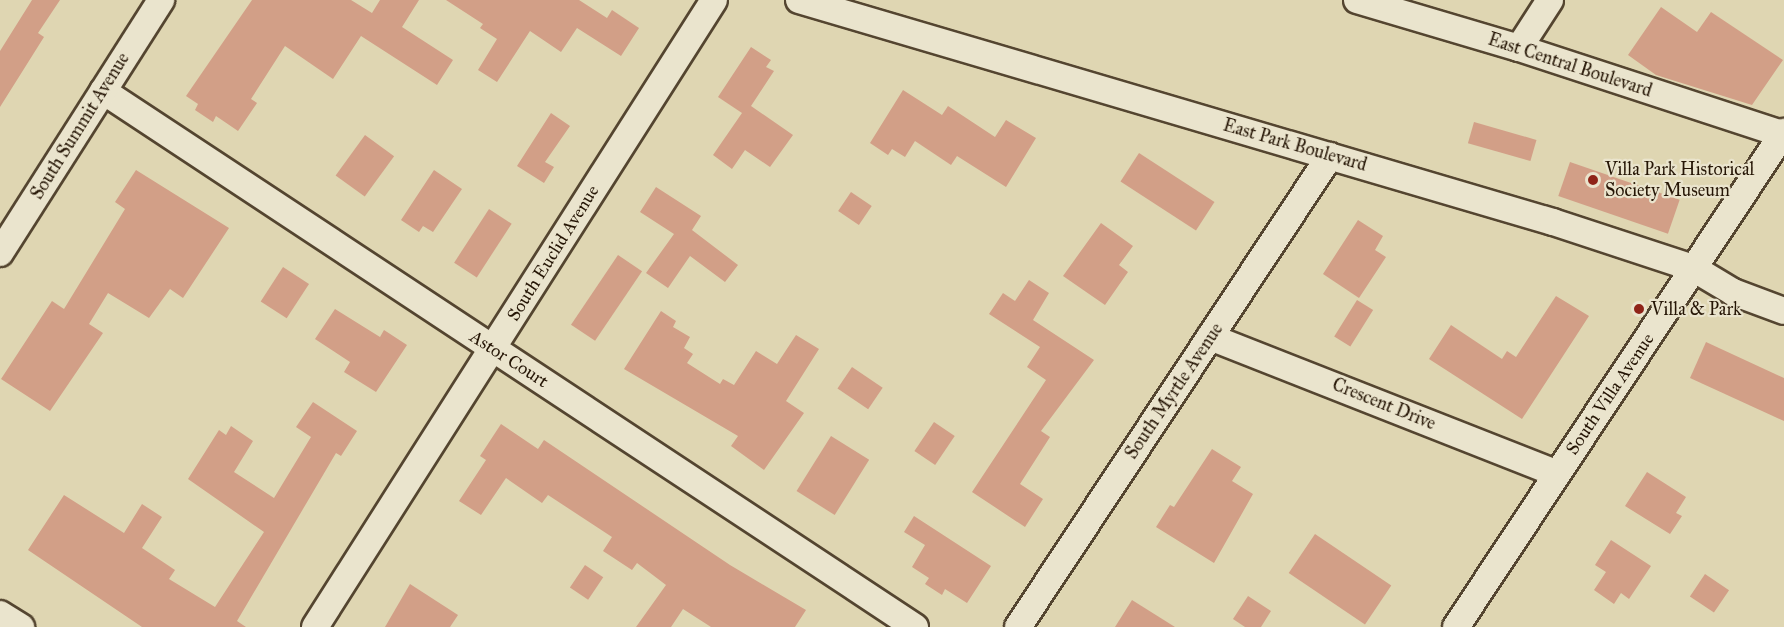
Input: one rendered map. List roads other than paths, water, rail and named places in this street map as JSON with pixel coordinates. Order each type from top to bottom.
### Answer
[{"type":"street","name":"South Summit Avenue","points":[[0,253],[161,0]]},
{"type":"street","name":"South Euclid Avenue","points":[[315,627],[714,0]]},
{"type":"street","name":"East Park Boulevard","points":[[799,0],[1330,156],[1693,268],[1733,292],[1784,311]]},
{"type":"street","name":"East Central Boulevard","points":[[1357,0],[1519,48],[1783,133]]},
{"type":"street","points":[[1519,48],[1550,0]]},
{"type":"street","name":"Astor Court","points":[[103,91],[915,627]]},
{"type":"street","name":"South Villa Avenue","points":[[1455,627],[1783,133]]},
{"type":"street","name":"South Myrtle Avenue","points":[[1018,627],[1330,156]]},
{"type":"street","name":"Crescent Drive","points":[[1210,337],[1557,474]]},
{"type":"street","points":[[0,614],[21,627]]},
{"type":"place","name":"Villa Park Historical Society Museum","points":[[1593,180]]},
{"type":"place","name":"Villa & Park","points":[[1639,309]]}]
